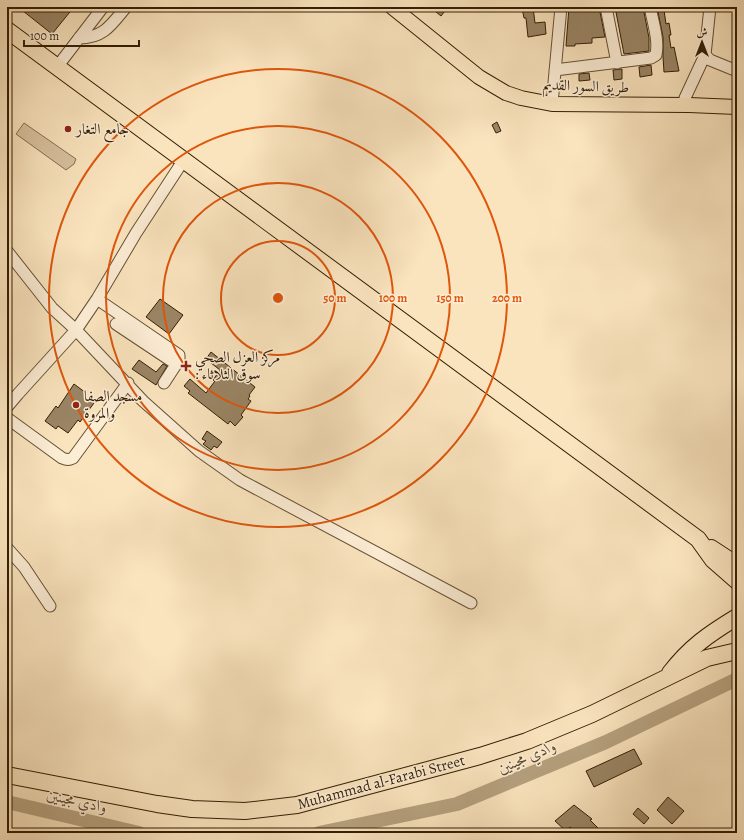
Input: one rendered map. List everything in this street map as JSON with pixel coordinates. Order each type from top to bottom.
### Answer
[{"type":"highway","points":[[7,30],[698,539],[737,565]]},
{"type":"highway","points":[[698,539],[713,560],[737,581]]},
{"type":"highway","points":[[666,677],[679,661],[700,641],[737,617]]},
{"type":"highway","name":"Muhammad al-Farabi Street","points":[[7,775],[174,807],[228,811],[297,805],[504,749],[571,723],[707,658],[737,650]]},
{"type":"main road","name":"طريق السور القديم","points":[[392,7],[479,77],[492,86],[521,98],[737,107]]},
{"type":"main road","name":"طريق السور القديم","points":[[404,7],[499,80],[552,100],[685,98],[737,100]]},
{"type":"street","points":[[57,67],[103,7]]},
{"type":"street","points":[[80,38],[94,36],[105,31],[126,7]]},
{"type":"street","points":[[552,100],[560,7]]},
{"type":"street","points":[[606,7],[617,63]]},
{"type":"street","points":[[555,70],[651,58],[656,55],[650,7]]},
{"type":"street","points":[[685,98],[704,55],[710,7]]},
{"type":"street","points":[[704,55],[710,60],[737,71]]},
{"type":"street","points":[[7,407],[12,394],[76,330],[183,161]]},
{"type":"street","points":[[7,251],[52,308],[128,383],[143,401],[199,451],[226,471],[471,603]]},
{"type":"street","points":[[97,298],[177,353],[179,358],[164,383]]},
{"type":"street","points":[[116,324],[176,364]]},
{"type":"street","points":[[7,418],[62,458],[70,460],[128,383]]},
{"type":"street","points":[[7,548],[24,568],[50,606]]},
{"type":"shaded area","points":[[24,123],[76,159],[74,164],[66,170],[16,134]]},
{"type":"building","points":[[18,7],[74,7],[52,34]]},
{"type":"building","points":[[430,7],[448,7],[441,16]]},
{"type":"building","points":[[533,7],[535,23],[545,22],[546,34],[528,37],[526,18],[524,18],[522,8]]},
{"type":"building","points":[[569,7],[599,7],[605,37],[592,38],[592,43],[566,46]]},
{"type":"building","points":[[615,7],[643,7],[649,38],[649,51],[624,54]]},
{"type":"building","points":[[657,7],[659,7],[659,10],[664,10],[666,24],[669,23],[671,48],[674,47],[679,71],[664,72],[663,37]]},
{"type":"building","points":[[651,65],[652,75],[640,77],[639,67]]},
{"type":"building","points":[[622,69],[622,79],[614,80],[613,70]]},
{"type":"building","points":[[589,73],[590,80],[579,81],[579,74]]},
{"type":"building","points":[[497,122],[501,131],[496,133],[492,125]]},
{"type":"building","points":[[160,299],[183,315],[169,334],[146,317]]},
{"type":"building","points":[[211,352],[255,387],[249,395],[250,396],[248,399],[251,401],[241,415],[243,417],[235,426],[230,421],[228,424],[188,393],[190,391],[184,386],[190,379],[206,393],[215,381],[213,380],[220,370],[206,359]]},
{"type":"building","points":[[139,360],[156,372],[163,364],[167,366],[156,385],[132,369]]},
{"type":"building","points":[[74,384],[86,393],[84,396],[94,403],[80,422],[78,420],[68,433],[58,426],[56,429],[45,421],[56,406],[58,408]]},
{"type":"building","points":[[207,431],[222,442],[217,448],[214,446],[211,450],[203,444],[206,441],[202,439]]},
{"type":"building","points":[[634,749],[642,764],[594,787],[586,771]]},
{"type":"building","points":[[668,797],[684,811],[672,824],[657,810]]},
{"type":"building","points":[[574,805],[592,819],[590,820],[603,833],[577,833],[570,827],[566,831],[555,821]]},
{"type":"building","points":[[638,808],[649,818],[644,824],[633,814]]},
{"type":"waterway","name":"وادي مجينين","points":[[319,833],[457,804],[606,742],[737,679]]},
{"type":"waterway","name":"وادي مجينين","points":[[7,802],[139,833]]},
{"type":"place","name":"جامع التغار","points":[[68,129]]},
{"type":"place","name":"مركز العزل الصحي : سوق الثلاثاء","points":[[186,366]]},
{"type":"place","name":"مسجد الصفا والمروة","points":[[76,405]]}]
